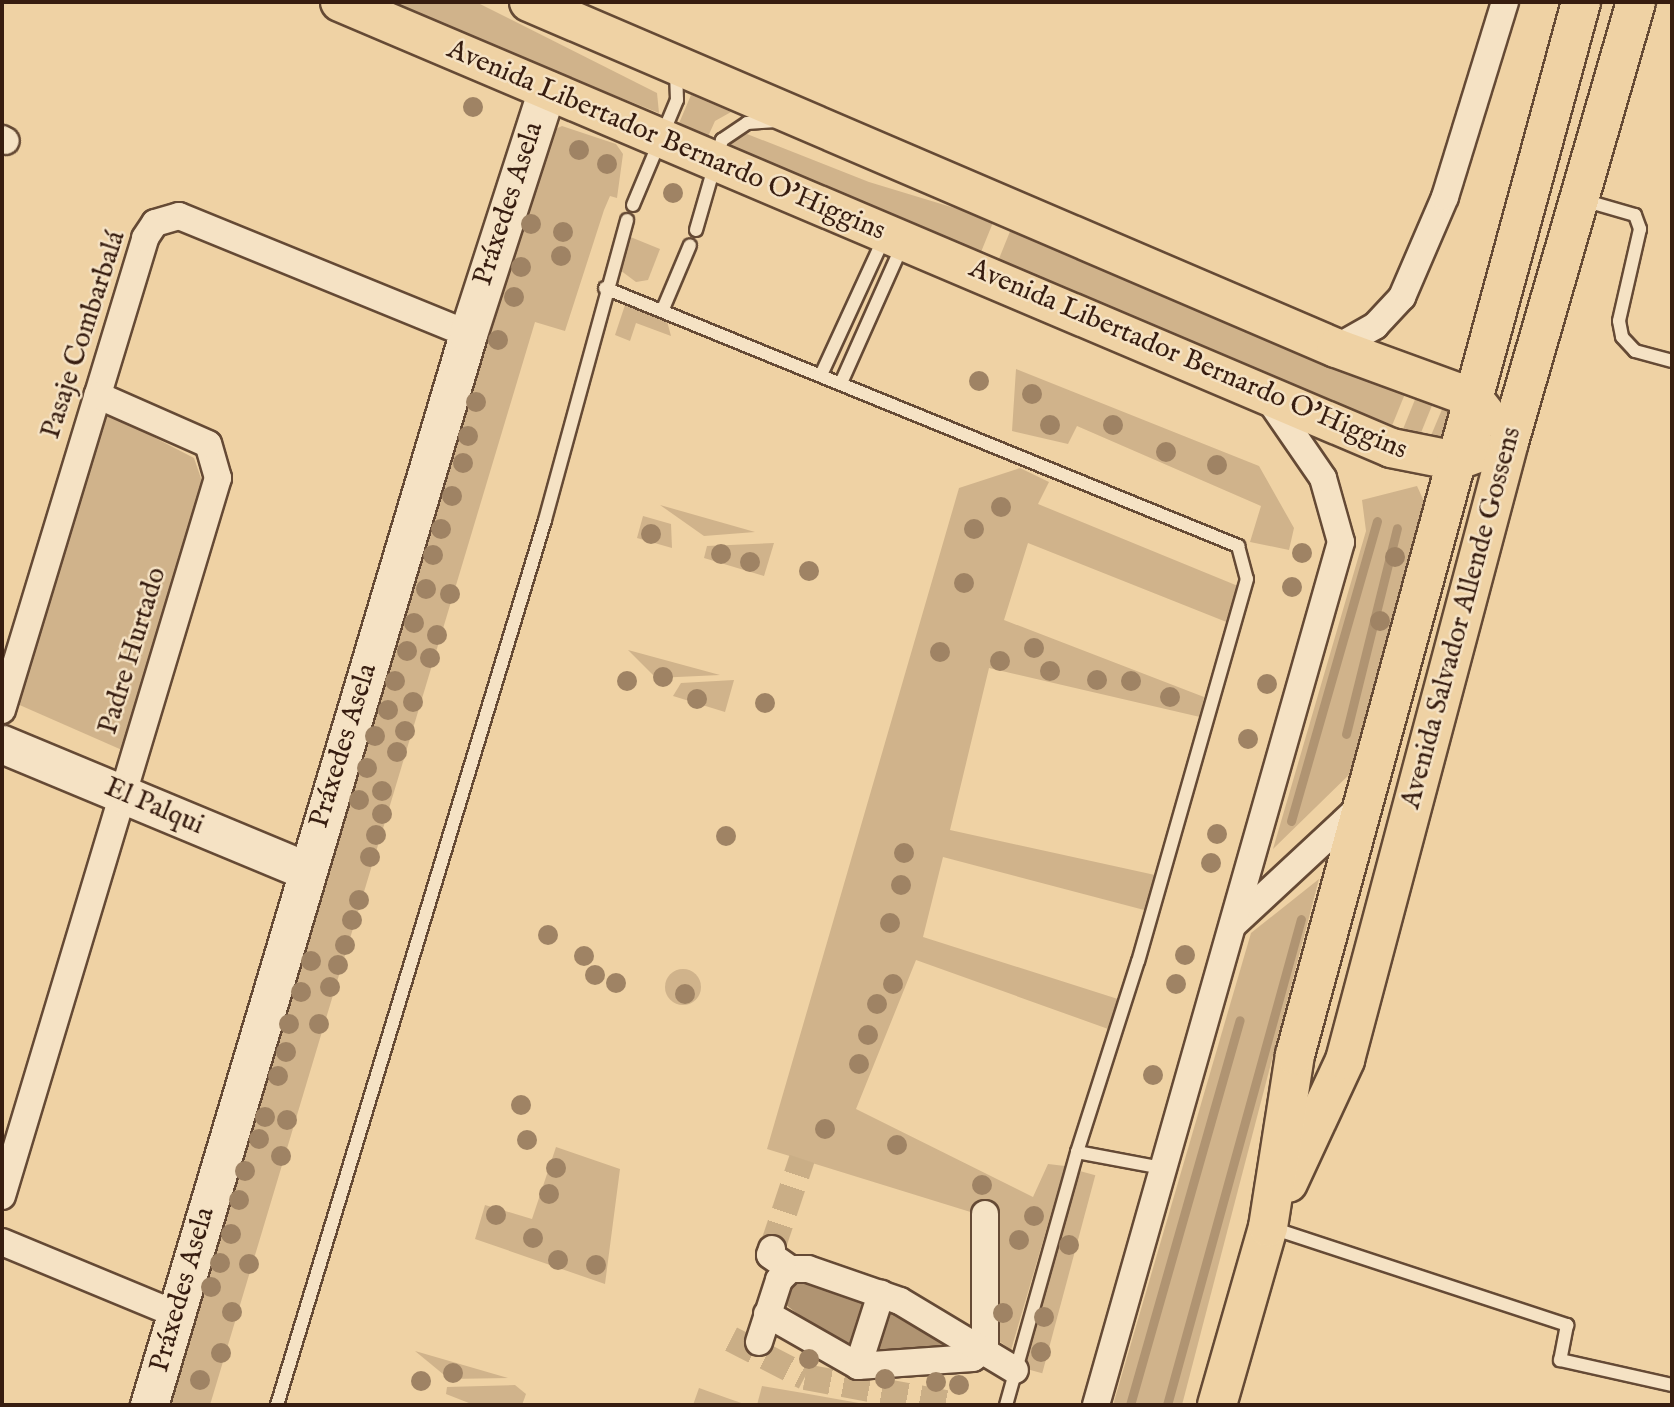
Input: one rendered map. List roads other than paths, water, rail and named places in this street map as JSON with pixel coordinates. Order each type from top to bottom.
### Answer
[{"type":"main road","name":"Avenida Libertador Bernardo O'Higgins","points":[[340,2],[1391,448],[1456,461]]},
{"type":"main road","points":[[529,2],[803,122],[1336,348],[1473,398],[1509,442],[1456,461]]},
{"type":"main road","name":"Avenida Salvador Allende Gossens","points":[[1217,1405],[1268,1227],[1295,1055],[1367,801],[1581,2]]},
{"type":"main road","name":"Avenida Salvador Allende Gossens","points":[[1268,1227],[1345,1059],[1509,442],[1636,2]]},
{"type":"street","points":[[1336,348],[1375,326],[1402,298],[1444,197],[1505,2]]},
{"type":"street","name":"Práxedes Asela","points":[[149,1405],[468,334],[547,89]]},
{"type":"street","name":"Pasaje Combarbalá","points":[[2,710],[145,238],[166,217],[179,216],[468,334]]},
{"type":"street","name":"Padre Hurtado","points":[[2,1196],[123,793],[218,461],[208,444],[97,395]]},
{"type":"street","points":[[1096,1405],[1341,542],[1323,478],[1267,396]]},
{"type":"street","name":"El Palqui","points":[[2,744],[306,871]]},
{"type":"street","points":[[1232,925],[1367,801]]},
{"type":"street","points":[[985,1214],[985,1348]]},
{"type":"street","points":[[2,1241],[176,1314]]},
{"type":"street","points":[[772,1249],[770,1255],[790,1269],[840,1277],[881,1294],[985,1348],[1015,1370]]},
{"type":"street","points":[[759,1342],[779,1280],[790,1269]]},
{"type":"street","points":[[858,1366],[881,1294]]},
{"type":"street","points":[[768,1314],[858,1366],[954,1361],[985,1348]]},
{"type":"lane","points":[[633,205],[677,100],[674,65]]},
{"type":"lane","points":[[696,230],[717,162],[732,130],[766,120],[803,122]]},
{"type":"lane","points":[[1579,199],[1635,215],[1640,229],[1619,321],[1622,337],[1634,351],[1672,361]]},
{"type":"lane","points":[[277,1405],[545,520],[606,288],[628,220]]},
{"type":"lane","points":[[821,375],[894,238]]},
{"type":"lane","points":[[841,383],[894,238]]},
{"type":"lane","points":[[663,309],[690,245]]},
{"type":"lane","points":[[606,288],[1230,538],[1246,563],[1224,664],[1077,1152],[1006,1405]]},
{"type":"lane","points":[[1077,1152],[1162,1168]]},
{"type":"lane","points":[[1268,1227],[1567,1325],[1560,1360],[1672,1385]]},
{"type":"waterway","points":[[1291,821],[1377,521]]},
{"type":"waterway","points":[[1346,734],[1397,528]]},
{"type":"waterway","points":[[1167,1405],[1301,919]]},
{"type":"waterway","points":[[1130,1405],[1240,1020]]},
{"type":"tunnel","points":[[772,1249],[802,1159]]},
{"type":"tunnel","points":[[731,1339],[805,1377],[956,1405]]}]
